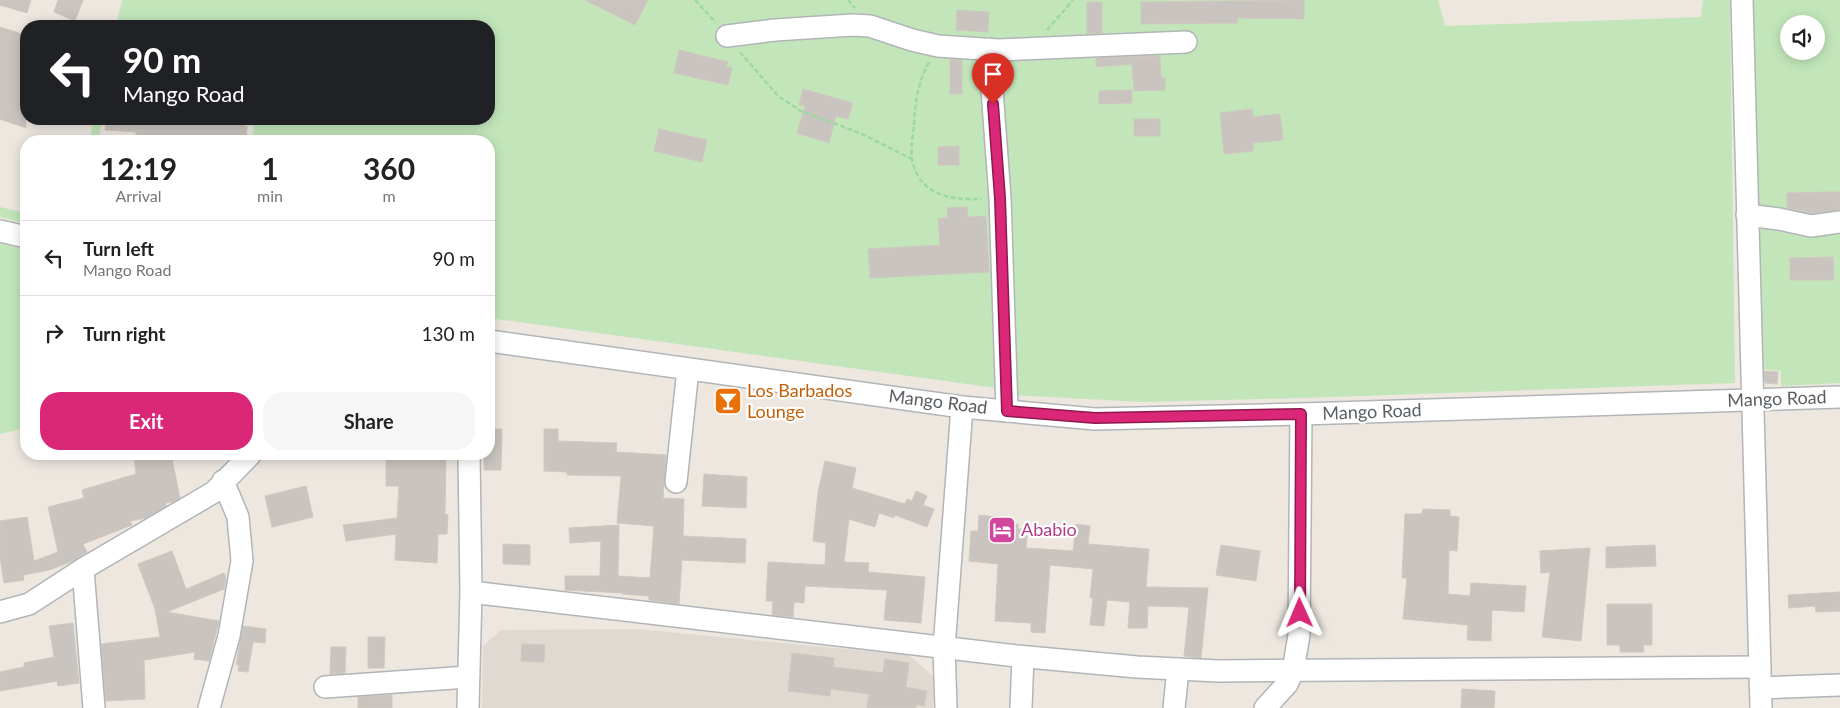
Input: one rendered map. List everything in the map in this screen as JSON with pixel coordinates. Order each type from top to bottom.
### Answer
[{"type":"street","points":[[1742,0],[1761,688]]},
{"type":"street","points":[[727,36],[775,30],[853,25],[870,26],[912,40],[938,46],[989,49],[1186,42]]},
{"type":"street","points":[[989,49],[1000,198],[1007,411]]},
{"type":"street","points":[[1747,215],[1779,219],[1810,226],[1840,222]]},
{"type":"street","points":[[0,231],[20,236]]},
{"type":"street","name":"Mango Road","points":[[495,341],[962,407],[1095,418],[1301,414],[1840,397]]},
{"type":"street","points":[[676,482],[688,368]]},
{"type":"street","points":[[946,708],[944,648],[962,407]]},
{"type":"street","points":[[1265,708],[1287,684],[1293,671],[1299,636],[1301,414]]},
{"type":"street","points":[[0,612],[29,604],[83,569],[214,492],[223,480],[245,460]]},
{"type":"street","points":[[468,708],[471,592],[469,460]]},
{"type":"street","points":[[209,708],[229,636],[242,561],[238,517],[223,480]]},
{"type":"street","points":[[83,569],[94,708]]},
{"type":"street","points":[[471,592],[1023,657],[1178,669],[1293,671],[1761,688],[1840,686]]},
{"type":"street","points":[[1021,708],[1023,657]]},
{"type":"street","points":[[1174,708],[1178,669]]},
{"type":"street","points":[[325,687],[468,677]]},
{"type":"path","points":[[695,0],[778,96],[801,111],[862,134],[912,159]]},
{"type":"path","points":[[1022,49],[1048,28],[1073,0]]},
{"type":"path","points":[[938,46],[918,86],[914,113],[912,159],[922,182],[935,193],[965,200],[1000,198]]},
{"type":"shaded area","points":[[637,629],[909,655],[934,677],[933,708],[482,708],[483,646],[501,630]]},
{"type":"green space","points":[[122,0],[1438,0],[1445,26],[1701,17],[1703,0],[1730,0],[1735,383],[1143,402],[1013,395],[996,388],[495,319],[495,135],[253,135],[254,125],[495,125],[495,20],[117,20]]},
{"type":"green space","points":[[1752,0],[1840,0],[1840,383],[1781,386],[1781,371],[1761,369]]},
{"type":"green space","points":[[93,125],[101,125],[99,135],[90,135]]},
{"type":"green space","points":[[0,207],[20,212],[20,222],[0,217]]},
{"type":"green space","points":[[0,243],[20,248],[20,429],[0,434]]},
{"type":"building","points":[[0,0],[31,0],[27,13],[0,5]]},
{"type":"building","points":[[58,0],[83,0],[75,20],[54,12]]},
{"type":"building","points":[[585,0],[648,0],[635,25]]},
{"type":"building","points":[[1304,0],[1304,19],[1237,18],[1237,23],[1141,24],[1141,2]]},
{"type":"building","points":[[1087,2],[1102,2],[1102,33],[1087,34]]},
{"type":"building","points":[[957,10],[989,12],[988,32],[956,30]]},
{"type":"building","points":[[0,27],[20,33],[20,125],[26,125],[26,128],[0,119]]},
{"type":"building","points":[[679,50],[728,62],[726,67],[732,68],[728,85],[674,73]]},
{"type":"building","points":[[1160,56],[1161,78],[1165,78],[1165,90],[1134,91],[1132,64],[1096,67],[1096,58]]},
{"type":"building","points":[[950,59],[962,60],[962,94],[950,94]]},
{"type":"building","points":[[803,89],[853,103],[848,119],[836,116],[829,143],[797,133],[805,106],[799,105]]},
{"type":"building","points":[[1132,90],[1132,103],[1099,104],[1099,91]]},
{"type":"building","points":[[1252,109],[1253,117],[1280,114],[1283,140],[1253,143],[1253,151],[1224,154],[1220,113]]},
{"type":"building","points":[[1134,119],[1160,119],[1160,136],[1134,136]]},
{"type":"building","points":[[105,125],[247,126],[246,135],[136,135],[136,132],[105,130]]},
{"type":"building","points":[[659,129],[707,140],[702,162],[654,151]]},
{"type":"building","points":[[959,146],[959,165],[938,165],[938,147]]},
{"type":"building","points":[[1840,192],[1840,210],[1812,213],[1787,208],[1787,193]]},
{"type":"building","points":[[967,207],[968,217],[986,216],[989,272],[870,278],[868,249],[940,245],[938,218],[948,218],[947,208]]},
{"type":"building","points":[[1833,257],[1834,280],[1790,280],[1790,258]]},
{"type":"building","points":[[1764,371],[1778,372],[1777,384],[1765,383]]},
{"type":"building","points":[[495,429],[502,429],[501,470],[484,470],[484,460],[495,460]]},
{"type":"building","points":[[544,429],[558,429],[558,441],[617,443],[616,452],[666,455],[663,498],[684,499],[683,536],[746,539],[745,563],[682,560],[679,604],[649,600],[649,596],[565,590],[565,576],[600,576],[601,541],[570,543],[569,528],[619,525],[618,576],[650,578],[654,526],[617,523],[621,476],[567,475],[567,472],[544,471]]},
{"type":"building","points":[[135,460],[172,460],[180,498],[173,502],[165,503],[166,506],[146,518],[130,521],[132,525],[83,544],[87,552],[73,561],[49,570],[23,575],[24,580],[4,583],[0,557],[0,521],[27,517],[34,561],[58,552],[48,507],[84,498],[82,490],[136,474]]},
{"type":"building","points":[[386,460],[446,460],[445,514],[448,515],[447,534],[438,534],[437,563],[395,560],[396,534],[346,541],[343,525],[397,518],[399,486],[386,486]]},
{"type":"building","points":[[825,461],[856,468],[852,488],[905,504],[907,499],[912,501],[916,491],[927,496],[923,505],[934,509],[927,527],[895,515],[894,518],[879,513],[875,527],[849,519],[844,562],[869,563],[868,572],[925,577],[921,623],[884,620],[887,590],[805,586],[804,603],[794,602],[793,617],[772,615],[773,601],[766,601],[768,562],[825,565],[826,543],[813,541],[818,492]]},
{"type":"building","points":[[704,474],[747,477],[746,508],[702,506]]},
{"type":"building","points":[[306,486],[313,517],[272,527],[265,496]]},
{"type":"building","points":[[1423,509],[1450,510],[1450,516],[1459,517],[1457,551],[1449,550],[1448,594],[1470,596],[1471,583],[1526,586],[1524,612],[1492,610],[1491,641],[1467,640],[1468,625],[1403,619],[1407,578],[1402,578],[1405,514],[1422,514]]},
{"type":"building","points":[[979,515],[1014,519],[1014,524],[1018,524],[1018,529],[1023,529],[1022,536],[1027,536],[1026,548],[1073,551],[1076,524],[1090,526],[1088,544],[1149,549],[1146,587],[1208,588],[1201,658],[1184,656],[1189,607],[1148,606],[1147,628],[1128,628],[1130,602],[1107,600],[1104,626],[1090,625],[1093,598],[1090,598],[1093,569],[1050,565],[1045,633],[1031,632],[1031,623],[995,621],[998,564],[969,561],[971,531],[978,531]]},
{"type":"building","points":[[503,544],[530,545],[530,565],[503,564]]},
{"type":"building","points":[[1221,545],[1260,551],[1256,581],[1216,575]]},
{"type":"building","points":[[1655,545],[1656,566],[1606,568],[1606,547]]},
{"type":"building","points":[[1590,548],[1581,641],[1542,637],[1550,572],[1541,573],[1540,551]]},
{"type":"building","points":[[172,551],[186,589],[224,573],[226,578],[224,589],[167,612],[219,621],[209,661],[194,659],[195,652],[144,660],[145,699],[106,701],[101,644],[160,637],[155,609],[138,564]]},
{"type":"building","points":[[1840,592],[1840,611],[1816,612],[1815,606],[1789,608],[1788,595]]},
{"type":"building","points":[[1607,604],[1652,604],[1652,645],[1643,645],[1644,652],[1620,652],[1620,645],[1607,645]]},
{"type":"building","points":[[73,623],[79,683],[58,686],[57,681],[0,691],[0,672],[24,667],[24,663],[54,657],[49,626]]},
{"type":"building","points":[[243,626],[266,629],[265,643],[253,642],[248,672],[238,671],[239,665],[236,665]]},
{"type":"building","points":[[368,637],[385,637],[384,668],[368,668]]},
{"type":"building","points":[[522,644],[545,645],[544,662],[521,661]]},
{"type":"building","points":[[331,647],[346,647],[345,673],[330,674]]},
{"type":"building","points":[[792,653],[834,658],[833,667],[883,673],[885,659],[909,663],[906,687],[927,691],[924,706],[916,704],[916,708],[867,708],[869,694],[831,689],[830,696],[788,691]]},
{"type":"building","points":[[1462,689],[1495,691],[1494,708],[1461,708]]},
{"type":"building","points":[[392,695],[392,708],[358,708],[358,697]]},
{"type":"place","name":"Los Barbados Lounge","points":[[728,401]]},
{"type":"place","name":"Ababio","points":[[1002,530]]},
{"type":"route","points":[[993,104],[1000,198],[1007,411],[1095,418],[1301,414],[1300,613]]}]
